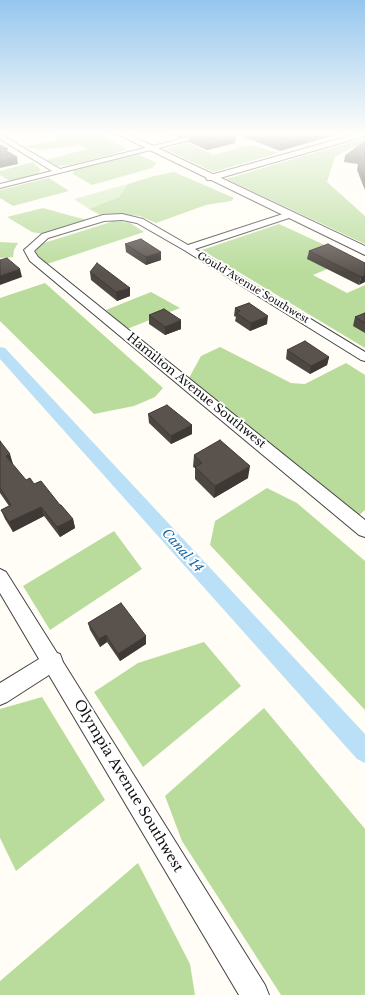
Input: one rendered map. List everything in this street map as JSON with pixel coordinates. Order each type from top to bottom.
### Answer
[{"type":"street","points":[[0,186],[25,179]]},
{"type":"street","points":[[213,179],[365,251]]},
{"type":"street","points":[[187,248],[289,215]]},
{"type":"street","name":"Gould Avenue Southwest","points":[[30,250],[45,236],[103,218],[122,217],[140,221],[187,248],[365,357]]},
{"type":"street","name":"Hamilton Avenue Southwest","points":[[30,250],[34,259],[365,530]]},
{"type":"street","name":"Olympia Avenue Southwest","points":[[0,577],[53,661],[255,995]]},
{"type":"street","points":[[0,695],[53,661]]},
{"type":"green space","points":[[43,179],[51,179],[69,191],[13,206],[0,198],[0,190]]},
{"type":"green space","points":[[82,179],[112,179],[92,185]]},
{"type":"green space","points":[[143,179],[191,179],[234,198],[231,201],[206,205],[156,223],[140,216],[122,214],[101,215],[89,209],[119,197],[128,184]]},
{"type":"green space","points":[[227,179],[328,179],[327,182],[365,216],[365,244]]},
{"type":"green space","points":[[128,184],[119,197],[89,209],[74,199]]},
{"type":"green space","points":[[43,208],[87,220],[43,234],[32,232],[7,217]]},
{"type":"green space","points":[[114,221],[130,223],[144,232],[47,264],[36,255],[36,247],[44,243]]},
{"type":"green space","points":[[279,224],[353,258],[313,275],[347,293],[365,285],[365,348],[202,250]]},
{"type":"green space","points":[[0,242],[18,243],[14,250],[13,257],[0,258]]},
{"type":"green space","points":[[45,283],[163,388],[155,397],[134,406],[94,414],[0,321],[0,298]]},
{"type":"green space","points":[[151,292],[180,308],[127,329],[106,310]]},
{"type":"green space","points":[[220,347],[291,383],[305,384],[346,363],[365,375],[365,510],[357,517],[189,378],[201,356]]},
{"type":"green space","points":[[267,488],[297,503],[365,561],[365,710],[210,545],[215,521]]},
{"type":"green space","points":[[114,531],[142,569],[50,630],[23,586]]},
{"type":"green space","points":[[204,642],[241,686],[143,767],[94,692],[138,663]]},
{"type":"green space","points":[[42,697],[105,800],[16,871],[0,838],[0,709]]},
{"type":"green space","points":[[264,708],[365,829],[365,995],[281,995],[182,841],[165,796]]},
{"type":"green space","points":[[138,863],[190,964],[195,995],[0,995],[0,981]]},
{"type":"building","points":[[141,239],[161,252],[146,257],[125,244]]},
{"type":"building","points":[[328,244],[365,263],[365,275],[361,277],[309,251]]},
{"type":"building","points":[[7,258],[20,269],[0,276],[0,260]]},
{"type":"building","points":[[97,263],[130,288],[116,292],[90,272]]},
{"type":"building","points":[[249,303],[268,316],[251,323],[236,313],[240,311],[235,308]]},
{"type":"building","points":[[164,309],[181,320],[165,327],[149,315]]},
{"type":"building","points":[[365,313],[365,323],[355,317]]},
{"type":"building","points":[[305,341],[329,357],[311,366],[287,350]]},
{"type":"building","points":[[167,405],[192,425],[171,436],[148,414]]},
{"type":"building","points":[[220,440],[250,466],[215,486],[195,467],[202,463],[194,455]]},
{"type":"building","points":[[0,441],[10,454],[6,456],[26,480],[30,478],[34,484],[41,481],[73,519],[57,527],[41,507],[9,522],[1,510],[11,505],[0,488]]},
{"type":"building","points":[[121,603],[146,636],[118,654],[106,635],[99,639],[88,623]]},
{"type":"waterway","name":"Canal 14","points":[[0,351],[365,751]]}]
